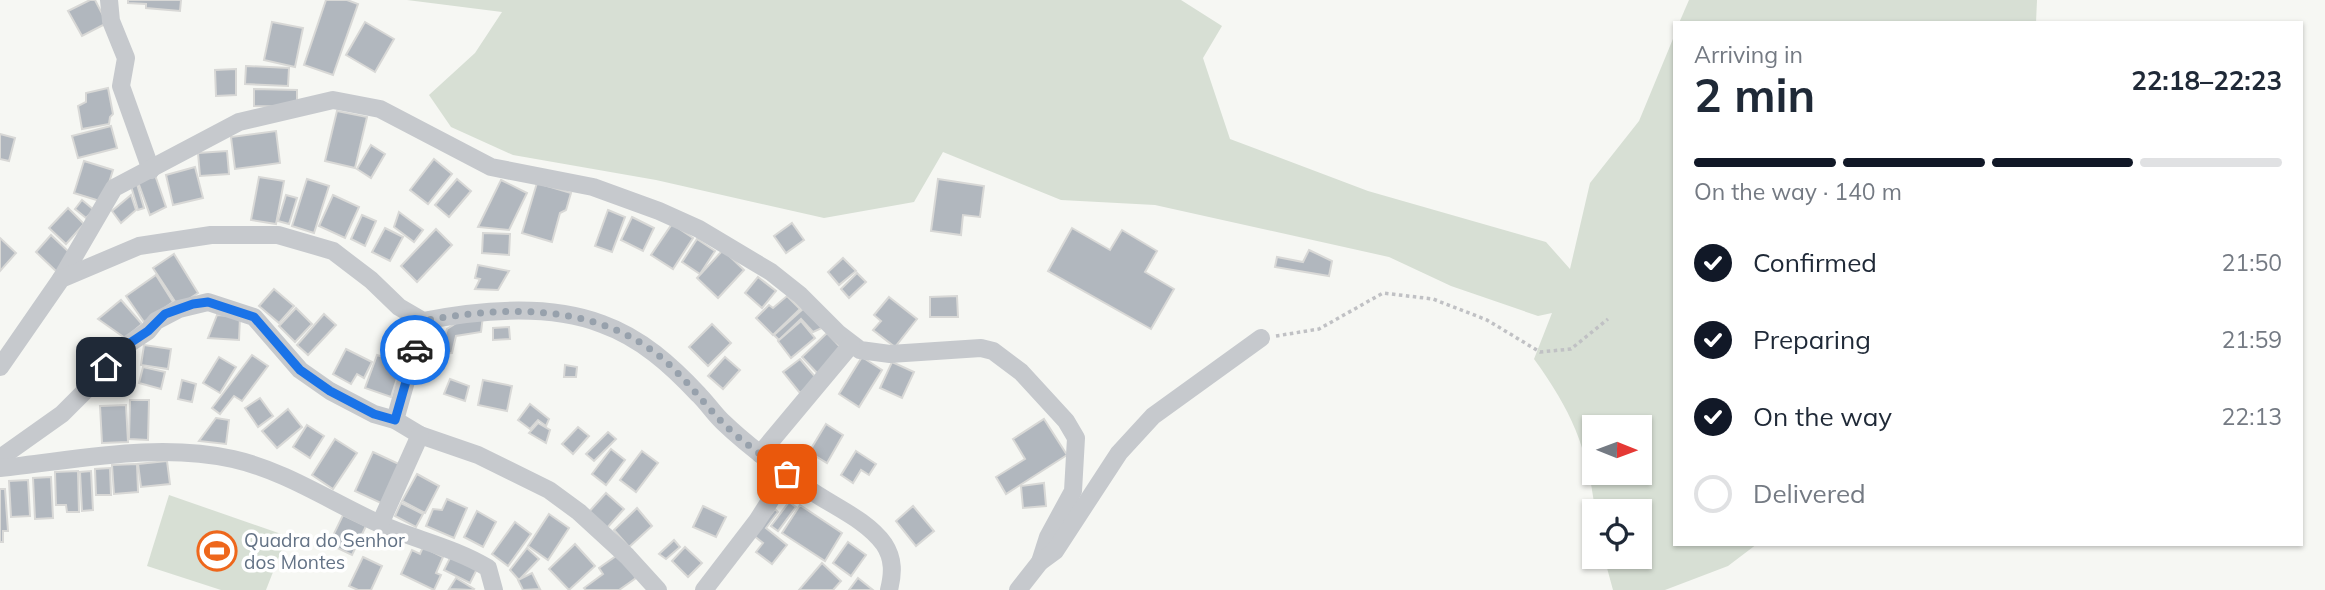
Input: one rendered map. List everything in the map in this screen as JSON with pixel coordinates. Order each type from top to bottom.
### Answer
[{"type":"street","points":[[109,0],[111,21],[126,58],[121,86],[150,170]]},
{"type":"street","points":[[0,367],[61,278],[114,188],[239,122],[333,100],[362,104],[380,109],[491,167],[593,187],[647,206],[699,229],[781,280],[800,295],[850,345],[860,350],[880,354],[968,348],[993,351],[1007,359],[1039,390],[1066,421],[1076,438],[1073,491],[1048,537],[1040,562]]},
{"type":"street","points":[[61,278],[139,246],[211,235],[278,235],[333,251],[372,280],[399,307],[423,321],[501,311],[559,314],[598,322],[638,341],[658,355],[721,421],[760,454],[870,528],[886,546],[893,569],[889,590]]},
{"type":"street","points":[[0,458],[62,414],[94,382],[118,351],[148,331],[156,321],[186,307],[208,302],[254,317],[300,370],[330,391],[374,414],[395,420],[420,435],[478,455],[549,490],[579,512],[627,556],[658,590]]},
{"type":"street","points":[[395,420],[423,321]]},
{"type":"street","points":[[1018,590],[1040,562],[1055,551],[1119,453],[1153,416],[1261,338]]},
{"type":"street","points":[[760,454],[850,345]]},
{"type":"street","points":[[380,524],[420,435]]},
{"type":"street","points":[[0,468],[163,451],[234,460],[297,481],[380,524],[460,552],[488,568],[494,590]]},
{"type":"street","points":[[704,590],[757,521],[787,474]]},
{"type":"path","points":[[1261,338],[1320,329],[1383,293],[1433,299],[1488,320],[1540,352],[1572,349],[1608,319]]},
{"type":"shaded area","points":[[407,0],[1181,0],[1222,26],[1203,58],[1230,139],[1368,191],[1546,242],[1570,269],[1590,183],[1639,121],[1673,39],[1673,546],[1754,546],[1728,566],[1665,590],[1613,590],[1607,569],[1652,569],[1652,499],[1593,499],[1591,485],[1652,485],[1652,415],[1582,415],[1582,449],[1568,413],[1534,359],[1552,313],[1538,316],[1451,286],[1389,257],[1155,205],[1061,200],[943,152],[914,202],[824,218],[656,180],[513,155],[451,127],[429,95],[475,53],[502,12]]},
{"type":"shaded area","points":[[1689,0],[2037,0],[2036,21],[1680,21]]},
{"type":"shaded area","name":"Quadra do Senhor dos Montes","points":[[169,495],[287,536],[266,590],[221,590],[147,566]]},
{"type":"building","points":[[95,0],[107,23],[82,36],[68,11]]},
{"type":"building","points":[[128,0],[181,0],[180,11],[146,8],[146,4],[128,3]]},
{"type":"building","points":[[326,0],[347,0],[358,4],[333,75],[304,65]]},
{"type":"building","points":[[272,22],[303,28],[295,67],[264,60]]},
{"type":"building","points":[[365,22],[394,39],[375,72],[346,55]]},
{"type":"building","points":[[246,66],[289,68],[288,86],[245,84]]},
{"type":"building","points":[[236,69],[236,95],[216,96],[215,70]]},
{"type":"building","points":[[108,88],[113,114],[109,124],[82,129],[78,106],[86,102],[86,93]]},
{"type":"building","points":[[254,89],[297,90],[297,107],[254,106]]},
{"type":"building","points":[[337,111],[367,117],[355,168],[325,161]]},
{"type":"building","points":[[111,126],[117,148],[78,158],[72,136]]},
{"type":"building","points":[[276,131],[280,163],[235,169],[231,137]]},
{"type":"building","points":[[0,134],[15,138],[9,161],[0,159]]},
{"type":"building","points":[[371,145],[385,154],[371,178],[357,169]]},
{"type":"building","points":[[227,151],[229,174],[200,176],[198,153]]},
{"type":"building","points":[[434,159],[452,174],[428,204],[410,190]]},
{"type":"building","points":[[84,161],[113,170],[103,202],[74,193]]},
{"type":"building","points":[[195,167],[203,198],[173,205],[166,175]]},
{"type":"building","points":[[155,175],[166,207],[150,215],[138,182]]},
{"type":"building","points":[[259,177],[284,181],[276,224],[251,220]]},
{"type":"building","points":[[307,179],[329,186],[314,233],[292,226]]},
{"type":"building","points":[[457,179],[471,191],[449,217],[435,205]]},
{"type":"building","points":[[938,179],[984,186],[980,217],[963,215],[961,235],[931,231]]},
{"type":"building","points":[[501,180],[527,193],[509,230],[478,227]]},
{"type":"building","points":[[537,183],[571,193],[566,210],[560,213],[552,242],[522,233]]},
{"type":"building","points":[[137,184],[144,208],[138,210],[131,186]]},
{"type":"building","points":[[131,195],[136,210],[121,223],[112,211]]},
{"type":"building","points":[[286,195],[297,198],[289,224],[278,221]]},
{"type":"building","points":[[333,195],[359,207],[345,238],[319,226]]},
{"type":"building","points":[[82,200],[94,210],[86,218],[75,209]]},
{"type":"building","points":[[68,208],[84,224],[66,244],[49,228]]},
{"type":"building","points":[[608,210],[625,217],[612,252],[595,246]]},
{"type":"building","points":[[399,212],[423,230],[414,242],[394,227]]},
{"type":"building","points":[[362,215],[376,221],[365,246],[351,239]]},
{"type":"building","points":[[632,217],[654,228],[643,251],[621,240]]},
{"type":"building","points":[[792,223],[804,240],[786,253],[774,236]]},
{"type":"building","points":[[672,224],[693,238],[673,269],[651,255]]},
{"type":"building","points":[[385,228],[403,237],[390,261],[372,252]]},
{"type":"building","points":[[1072,228],[1110,250],[1122,230],[1157,251],[1145,272],[1174,289],[1151,329],[1048,271]]},
{"type":"building","points":[[436,229],[452,245],[417,282],[401,266]]},
{"type":"building","points":[[483,233],[510,234],[509,255],[482,253]]},
{"type":"building","points":[[51,235],[72,255],[57,272],[36,252]]},
{"type":"building","points":[[0,238],[16,253],[0,271]]},
{"type":"building","points":[[697,239],[715,251],[700,274],[682,262]]},
{"type":"building","points":[[723,250],[744,270],[718,298],[697,278]]},
{"type":"building","points":[[1309,250],[1332,261],[1329,276],[1275,267],[1277,257],[1303,262]]},
{"type":"building","points":[[174,254],[198,293],[178,306],[153,268]]},
{"type":"building","points":[[843,258],[856,271],[839,285],[828,272]]},
{"type":"building","points":[[478,265],[509,271],[498,290],[475,289],[480,279],[475,278]]},
{"type":"building","points":[[857,273],[866,282],[849,298],[841,289]]},
{"type":"building","points":[[156,275],[173,302],[144,322],[126,296]]},
{"type":"building","points":[[758,277],[776,291],[762,308],[745,293]]},
{"type":"building","points":[[274,289],[294,306],[279,323],[259,306]]},
{"type":"building","points":[[787,296],[800,309],[773,335],[756,318],[769,305],[773,308]]},
{"type":"building","points":[[957,296],[958,317],[930,317],[930,297]]},
{"type":"building","points":[[889,297],[917,319],[895,347],[873,330],[881,321],[874,315]]},
{"type":"building","points":[[121,300],[142,324],[125,338],[98,319]]},
{"type":"building","points":[[296,308],[312,324],[295,342],[279,326]]},
{"type":"building","points":[[804,308],[822,328],[813,332],[801,319],[779,340],[774,335]]},
{"type":"building","points":[[324,314],[336,325],[308,355],[297,345]]},
{"type":"building","points":[[217,315],[240,317],[239,340],[208,338]]},
{"type":"building","points":[[483,316],[481,332],[456,336],[452,353],[439,354],[447,329],[461,320]]},
{"type":"building","points":[[801,321],[815,338],[791,358],[778,341]]},
{"type":"building","points":[[712,324],[731,343],[708,366],[689,347]]},
{"type":"building","points":[[509,327],[510,339],[493,340],[493,328]]},
{"type":"building","points":[[827,333],[844,351],[819,375],[802,357]]},
{"type":"building","points":[[144,345],[171,349],[168,369],[141,365]]},
{"type":"building","points":[[346,349],[372,362],[364,378],[357,374],[351,384],[333,374]]},
{"type":"building","points":[[252,355],[268,366],[242,401],[234,396],[220,414],[212,408]]},
{"type":"building","points":[[377,355],[402,363],[391,397],[365,388]]},
{"type":"building","points":[[219,357],[236,367],[220,393],[203,383]]},
{"type":"building","points":[[725,357],[740,370],[723,389],[708,376]]},
{"type":"building","points":[[862,357],[882,370],[859,407],[839,394]]},
{"type":"building","points":[[800,359],[817,379],[800,393],[783,372]]},
{"type":"building","points":[[892,362],[914,372],[902,398],[880,388]]},
{"type":"building","points":[[565,365],[577,367],[576,377],[564,377]]},
{"type":"building","points":[[143,367],[165,372],[161,389],[139,383]]},
{"type":"building","points":[[450,379],[469,386],[465,401],[444,394]]},
{"type":"building","points":[[182,380],[196,384],[192,402],[178,399]]},
{"type":"building","points":[[483,380],[512,386],[507,411],[478,405]]},
{"type":"building","points":[[260,398],[273,416],[258,427],[245,408]]},
{"type":"building","points":[[130,400],[149,400],[148,440],[129,439]]},
{"type":"building","points":[[530,404],[549,419],[546,426],[538,420],[530,429],[518,420]]},
{"type":"building","points":[[126,405],[128,442],[102,443],[100,406]]},
{"type":"building","points":[[288,409],[302,427],[277,448],[262,431]]},
{"type":"building","points":[[216,418],[229,420],[226,444],[199,441]]},
{"type":"building","points":[[1044,419],[1067,455],[1006,494],[996,477],[1025,459],[1013,439]]},
{"type":"building","points":[[538,423],[550,430],[546,443],[529,433]]},
{"type":"building","points":[[826,424],[843,435],[827,463],[809,452]]},
{"type":"building","points":[[307,425],[324,436],[310,458],[293,447]]},
{"type":"building","points":[[578,427],[589,436],[573,454],[562,444]]},
{"type":"building","points":[[608,432],[616,439],[594,461],[586,454]]},
{"type":"building","points":[[335,439],[357,453],[333,489],[312,475]]},
{"type":"building","points":[[611,449],[625,460],[606,485],[592,474]]},
{"type":"building","points":[[642,451],[658,463],[636,492],[620,480]]},
{"type":"building","points":[[856,451],[876,464],[869,475],[861,470],[853,483],[841,475]]},
{"type":"building","points":[[373,452],[401,465],[383,504],[355,491]]},
{"type":"building","points":[[167,461],[170,484],[141,487],[138,464]]},
{"type":"building","points":[[137,464],[138,492],[114,494],[112,465]]},
{"type":"building","points":[[110,468],[111,495],[96,495],[95,469]]},
{"type":"building","points":[[78,471],[79,512],[67,512],[66,505],[56,505],[55,472]]},
{"type":"building","points":[[91,471],[93,510],[82,511],[80,472]]},
{"type":"building","points":[[417,474],[439,486],[425,513],[402,501]]},
{"type":"building","points":[[51,477],[53,518],[35,519],[33,478]]},
{"type":"building","points":[[28,480],[30,516],[11,517],[9,481]]},
{"type":"building","points":[[1044,483],[1046,506],[1023,508],[1021,486]]},
{"type":"building","points":[[0,489],[5,489],[8,531],[3,531],[3,542],[0,542]]},
{"type":"building","points":[[606,493],[624,509],[605,530],[587,514]]},
{"type":"building","points":[[447,499],[467,508],[454,538],[426,526],[433,509],[442,510]]},
{"type":"building","points":[[789,502],[796,507],[778,531],[771,526]]},
{"type":"building","points":[[401,503],[423,514],[416,527],[395,516]]},
{"type":"building","points":[[800,505],[842,533],[825,561],[782,533]]},
{"type":"building","points":[[703,506],[726,517],[716,537],[693,527]]},
{"type":"building","points":[[913,506],[934,531],[916,546],[896,521]]},
{"type":"building","points":[[637,508],[652,526],[629,547],[614,530]]},
{"type":"building","points":[[775,509],[778,512],[766,528],[787,545],[772,564],[756,552],[763,543],[753,535]]},
{"type":"building","points":[[477,511],[496,522],[483,547],[464,537]]},
{"type":"building","points":[[549,514],[569,528],[548,560],[528,546]]},
{"type":"building","points":[[343,515],[366,526],[352,555],[329,544]]},
{"type":"building","points":[[515,522],[531,534],[508,566],[492,554]]},
{"type":"building","points":[[674,540],[680,547],[666,559],[659,554]]},
{"type":"building","points":[[848,542],[866,555],[851,576],[833,563]]},
{"type":"building","points":[[575,544],[595,566],[569,590],[549,569]]},
{"type":"building","points":[[423,547],[443,557],[436,573],[441,575],[434,590],[401,574],[412,550],[420,554]]},
{"type":"building","points":[[685,547],[702,563],[688,577],[672,561]]},
{"type":"building","points":[[527,548],[539,559],[519,580],[510,570]]},
{"type":"building","points":[[452,554],[478,567],[470,583],[444,570]]},
{"type":"building","points":[[619,554],[636,578],[619,590],[586,590],[584,588],[603,574],[599,568]]},
{"type":"building","points":[[363,557],[382,566],[371,590],[358,590],[349,586]]},
{"type":"building","points":[[822,563],[841,581],[833,590],[799,590]]},
{"type":"building","points":[[532,573],[540,589],[523,590],[518,580]]},
{"type":"building","points":[[456,578],[474,589],[449,589]]},
{"type":"building","points":[[858,578],[873,590],[849,590]]},
{"type":"way so far","points":[[415,350],[423,321],[454,315],[501,311],[559,314],[598,322],[638,341],[658,355],[721,421],[787,474]]},
{"type":"place","name":"Quadra do Senhor dos Montes","points":[[217,551]]},
{"type":"route","points":[[106,367],[118,351],[148,331],[165,314],[193,304],[208,302],[254,317],[300,370],[330,391],[374,414],[395,420],[415,350]]}]
